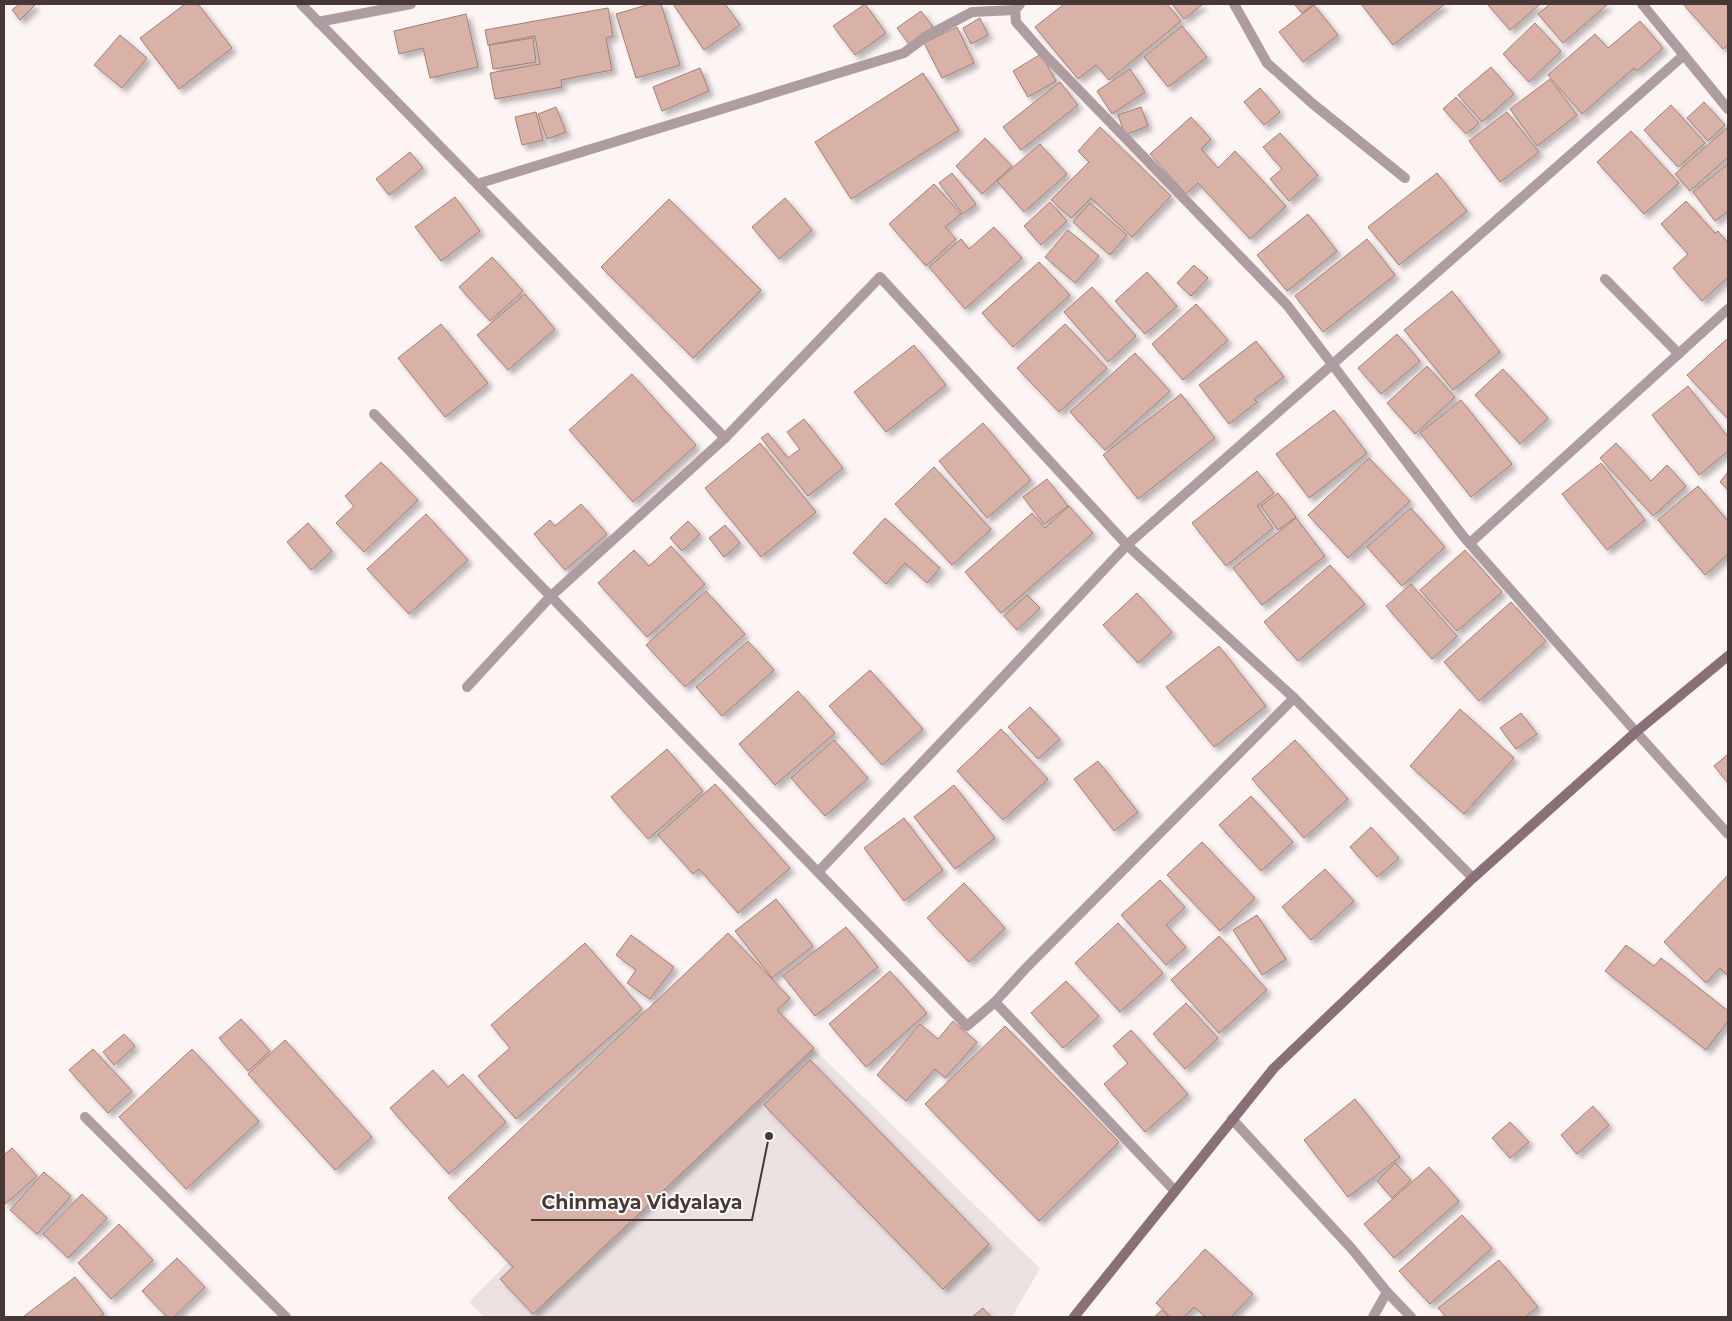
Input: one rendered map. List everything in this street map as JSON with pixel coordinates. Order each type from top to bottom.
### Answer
[{"type":"main road","points":[[1074,1317],[1274,1068],[1472,878],[1636,732],[1728,656]]},
{"type":"street","points":[[301,4],[725,438]]},
{"type":"street","points":[[318,22],[411,4]]},
{"type":"street","points":[[1234,4],[1267,62],[1313,104],[1405,178]]},
{"type":"street","points":[[1642,4],[1728,109]]},
{"type":"street","points":[[477,184],[904,53],[925,37],[972,12],[1017,7],[1016,22],[1045,55],[1287,305],[1470,543],[1728,834]]},
{"type":"street","points":[[818,872],[1127,545],[1684,55]]},
{"type":"street","points":[[466,687],[550,597],[725,438],[880,277],[1127,545],[1294,698],[1472,878]]},
{"type":"street","points":[[1606,279],[1679,354]]},
{"type":"street","points":[[1470,543],[1728,308]]},
{"type":"street","points":[[374,414],[967,1026],[995,1002],[1294,698]]},
{"type":"street","points":[[995,1002],[1175,1191]]},
{"type":"street","points":[[85,1117],[286,1317]]},
{"type":"street","points":[[1232,1119],[1352,1249],[1387,1292],[1411,1317]]},
{"type":"street","points":[[1373,1317],[1387,1292]]},
{"type":"shaded area","points":[[766,1003],[1040,1268],[1012,1317],[484,1317],[469,1302]]},
{"type":"building","points":[[19,4],[35,5],[20,20],[12,10]]},
{"type":"building","points":[[185,4],[198,4],[232,48],[179,89],[140,38]]},
{"type":"building","points":[[650,4],[661,4],[680,65],[636,78],[616,14]]},
{"type":"building","points":[[673,4],[725,4],[740,25],[704,50]]},
{"type":"building","points":[[865,4],[886,33],[855,55],[833,26]]},
{"type":"building","points":[[1064,4],[1167,4],[1181,21],[1109,80],[1096,65],[1078,79],[1035,27]]},
{"type":"building","points":[[1172,4],[1203,4],[1184,19]]},
{"type":"building","points":[[1294,4],[1314,4],[1302,13]]},
{"type":"building","points":[[1361,4],[1445,4],[1393,45]]},
{"type":"building","points":[[1487,4],[1540,4],[1510,30]]},
{"type":"building","points":[[1550,4],[1608,4],[1563,43],[1538,14]]},
{"type":"building","points":[[1683,4],[1728,4],[1728,45],[1723,49]]},
{"type":"building","points":[[1314,5],[1338,35],[1303,62],[1279,32]]},
{"type":"building","points":[[608,8],[613,36],[606,38],[612,70],[561,80],[562,87],[495,99],[490,73],[540,64],[535,36],[488,45],[485,30]]},
{"type":"building","points":[[921,11],[933,27],[909,44],[897,28]]},
{"type":"building","points":[[466,14],[478,67],[430,78],[423,48],[399,54],[394,31]]},
{"type":"building","points":[[980,18],[988,35],[971,44],[963,28]]},
{"type":"building","points":[[1640,21],[1663,48],[1637,71],[1634,68],[1582,114],[1548,75],[1595,34],[1608,48]]},
{"type":"building","points":[[1535,23],[1561,51],[1529,82],[1503,54]]},
{"type":"building","points":[[1182,26],[1207,57],[1168,87],[1144,57]]},
{"type":"building","points":[[957,27],[974,63],[942,78],[924,43]]},
{"type":"building","points":[[120,35],[147,58],[122,88],[94,65]]},
{"type":"building","points":[[533,38],[536,62],[493,69],[489,45]]},
{"type":"building","points":[[1041,54],[1056,81],[1028,97],[1013,71]]},
{"type":"building","points":[[1491,67],[1514,94],[1482,122],[1458,95]]},
{"type":"building","points":[[700,68],[709,91],[662,111],[653,87]]},
{"type":"building","points":[[1130,69],[1145,92],[1112,114],[1097,91]]},
{"type":"building","points":[[923,73],[959,130],[851,199],[815,142]]},
{"type":"building","points":[[1550,79],[1577,115],[1537,146],[1510,109]]},
{"type":"building","points":[[1060,82],[1078,105],[1021,150],[1003,127]]},
{"type":"building","points":[[1260,88],[1280,112],[1264,125],[1244,102]]},
{"type":"building","points":[[1456,97],[1479,123],[1466,134],[1443,109]]},
{"type":"building","points":[[1704,102],[1725,125],[1708,141],[1687,118]]},
{"type":"building","points":[[1671,105],[1705,143],[1678,167],[1644,130]]},
{"type":"building","points":[[556,107],[566,132],[547,139],[538,114]]},
{"type":"building","points":[[1141,107],[1148,126],[1125,135],[1118,115]]},
{"type":"building","points":[[536,112],[543,140],[522,145],[515,117]]},
{"type":"building","points":[[1507,112],[1539,152],[1500,182],[1469,141]]},
{"type":"building","points":[[1191,117],[1211,139],[1201,149],[1218,168],[1235,151],[1286,206],[1250,239],[1198,183],[1186,194],[1150,154]]},
{"type":"building","points":[[1100,127],[1171,196],[1132,237],[1091,198],[1071,218],[1051,200],[1089,162],[1078,151]]},
{"type":"building","points":[[1728,127],[1728,157],[1690,191],[1675,174]]},
{"type":"building","points":[[1631,131],[1679,183],[1644,214],[1597,162]]},
{"type":"building","points":[[1280,133],[1318,175],[1289,201],[1270,179],[1282,169],[1263,147]]},
{"type":"building","points":[[985,138],[1012,166],[982,194],[956,166]]},
{"type":"building","points":[[1040,144],[1067,174],[1024,212],[997,181]]},
{"type":"building","points":[[410,152],[423,168],[389,195],[376,179]]},
{"type":"building","points":[[1728,164],[1728,211],[1715,221],[1693,192]]},
{"type":"building","points":[[952,173],[976,204],[963,214],[939,183]]},
{"type":"building","points":[[1437,173],[1467,211],[1399,265],[1368,227]]},
{"type":"building","points":[[934,184],[961,214],[945,227],[956,239],[926,266],[889,224]]},
{"type":"building","points":[[455,197],[480,231],[441,261],[415,227]]},
{"type":"building","points":[[785,198],[812,230],[779,259],[752,227]]},
{"type":"building","points":[[669,199],[761,290],[693,358],[601,267]]},
{"type":"building","points":[[1686,201],[1715,233],[1718,231],[1728,243],[1728,277],[1702,301],[1673,268],[1688,254],[1661,224]]},
{"type":"building","points":[[1050,202],[1067,221],[1041,245],[1024,226]]},
{"type":"building","points":[[1090,203],[1127,235],[1110,255],[1073,222]]},
{"type":"building","points":[[1308,214],[1337,251],[1287,291],[1257,255]]},
{"type":"building","points":[[994,227],[1022,258],[965,309],[929,267],[961,239],[969,249]]},
{"type":"building","points":[[1068,230],[1099,256],[1075,283],[1045,257]]},
{"type":"building","points":[[1367,239],[1395,275],[1323,332],[1295,296]]},
{"type":"building","points":[[492,257],[523,291],[490,321],[459,287]]},
{"type":"building","points":[[1039,262],[1070,295],[1013,347],[982,313]]},
{"type":"building","points":[[1194,265],[1208,278],[1191,296],[1177,283]]},
{"type":"building","points":[[1147,272],[1177,306],[1145,334],[1115,301]]},
{"type":"building","points":[[1092,287],[1136,336],[1108,362],[1064,312]]},
{"type":"building","points":[[1452,291],[1500,352],[1453,390],[1404,330]]},
{"type":"building","points":[[525,294],[555,329],[508,370],[477,335]]},
{"type":"building","points":[[1196,304],[1228,340],[1183,380],[1152,344]]},
{"type":"building","points":[[441,324],[488,383],[445,417],[398,358]]},
{"type":"building","points":[[1065,324],[1107,368],[1059,412],[1017,368]]},
{"type":"building","points":[[1397,334],[1420,361],[1381,394],[1358,368]]},
{"type":"building","points":[[1728,338],[1728,419],[1687,375]]},
{"type":"building","points":[[1256,341],[1284,377],[1254,399],[1257,402],[1229,424],[1199,385]]},
{"type":"building","points":[[914,345],[946,385],[886,432],[854,392]]},
{"type":"building","points":[[1135,353],[1170,391],[1105,450],[1070,412]]},
{"type":"building","points":[[1427,366],[1455,397],[1415,434],[1387,403]]},
{"type":"building","points":[[1503,369],[1548,418],[1520,444],[1475,395]]},
{"type":"building","points":[[632,374],[696,445],[633,502],[569,430]]},
{"type":"building","points":[[1688,386],[1728,437],[1728,451],[1699,475],[1652,415]]},
{"type":"building","points":[[1181,394],[1215,438],[1138,499],[1103,455]]},
{"type":"building","points":[[1461,400],[1512,464],[1471,497],[1420,433]]},
{"type":"building","points":[[1334,410],[1367,453],[1309,498],[1276,454]]},
{"type":"building","points":[[804,419],[843,468],[808,496],[761,438],[768,433],[788,458],[800,449],[787,432]]},
{"type":"building","points":[[983,423],[1031,480],[987,518],[939,461]]},
{"type":"building","points":[[760,443],[816,512],[761,557],[705,488]]},
{"type":"building","points":[[1616,443],[1651,481],[1667,465],[1686,486],[1653,516],[1600,458]]},
{"type":"building","points":[[1369,458],[1410,501],[1348,558],[1308,515]]},
{"type":"building","points":[[381,462],[418,500],[364,552],[336,523],[354,506],[345,496]]},
{"type":"building","points":[[1601,463],[1645,520],[1607,550],[1562,494]]},
{"type":"building","points":[[934,467],[991,529],[952,565],[895,504]]},
{"type":"building","points":[[1257,471],[1274,493],[1257,506],[1273,528],[1226,566],[1192,523]]},
{"type":"building","points":[[1728,472],[1728,490],[1720,482]]},
{"type":"building","points":[[1047,479],[1068,506],[1044,524],[1023,497]]},
{"type":"building","points":[[1698,486],[1728,521],[1728,554],[1705,575],[1658,520]]},
{"type":"building","points":[[1278,493],[1296,517],[1278,530],[1261,506]]},
{"type":"building","points":[[581,504],[607,534],[565,570],[534,534],[550,520],[555,526]]},
{"type":"building","points":[[1069,506],[1093,533],[1001,613],[965,572],[1032,513],[1045,528]]},
{"type":"building","points":[[1411,508],[1445,547],[1402,586],[1367,547]]},
{"type":"building","points":[[426,514],[468,560],[409,614],[367,569]]},
{"type":"building","points":[[885,518],[940,568],[927,583],[905,563],[886,584],[853,553]]},
{"type":"building","points":[[1296,518],[1325,556],[1262,605],[1233,568]]},
{"type":"building","points":[[688,521],[700,534],[682,551],[670,538]]},
{"type":"building","points":[[308,523],[332,551],[311,570],[287,542]]},
{"type":"building","points":[[725,525],[740,543],[724,557],[709,538]]},
{"type":"building","points":[[671,546],[705,584],[647,637],[598,583],[634,550],[649,566]]},
{"type":"building","points":[[1465,550],[1502,592],[1457,631],[1420,590]]},
{"type":"building","points":[[1330,565],[1365,604],[1298,661],[1264,622]]},
{"type":"building","points":[[1411,584],[1457,636],[1432,659],[1386,606]]},
{"type":"building","points":[[706,591],[745,634],[685,687],[646,645]]},
{"type":"building","points":[[1137,593],[1172,632],[1138,663],[1103,625]]},
{"type":"building","points":[[1027,595],[1040,608],[1017,630],[1004,616]]},
{"type":"building","points":[[1511,602],[1546,641],[1479,701],[1444,662]]},
{"type":"building","points":[[748,641],[774,670],[722,716],[696,687]]},
{"type":"building","points":[[1219,646],[1266,706],[1214,747],[1166,687]]},
{"type":"building","points":[[870,670],[923,729],[882,765],[829,706]]},
{"type":"building","points":[[798,691],[835,733],[775,785],[739,744]]},
{"type":"building","points":[[1030,707],[1060,739],[1038,759],[1008,727]]},
{"type":"building","points":[[1460,709],[1514,758],[1464,814],[1410,766]]},
{"type":"building","points":[[1521,713],[1537,734],[1516,749],[1500,728]]},
{"type":"building","points":[[1001,729],[1048,779],[1003,820],[957,771]]},
{"type":"building","points":[[834,740],[868,778],[825,816],[791,778]]},
{"type":"building","points":[[1295,740],[1348,799],[1304,838],[1252,779]]},
{"type":"building","points":[[667,749],[703,791],[648,839],[611,797]]},
{"type":"building","points":[[1728,754],[1728,783],[1714,766]]},
{"type":"building","points":[[1098,761],[1138,812],[1114,831],[1074,779]]},
{"type":"building","points":[[715,784],[790,868],[738,913],[699,869],[693,874],[658,835]]},
{"type":"building","points":[[954,785],[995,838],[955,869],[914,817]]},
{"type":"building","points":[[1251,796],[1293,842],[1261,871],[1219,825]]},
{"type":"building","points":[[904,818],[943,870],[904,901],[864,848]]},
{"type":"building","points":[[1371,827],[1399,858],[1377,877],[1350,847]]},
{"type":"building","points":[[1202,842],[1255,898],[1220,931],[1167,875]]},
{"type":"building","points":[[1325,869],[1354,901],[1311,940],[1282,907]]},
{"type":"building","points":[[1728,875],[1728,976],[1720,968],[1706,983],[1664,942]]},
{"type":"building","points":[[1160,880],[1185,907],[1166,925],[1186,947],[1166,965],[1121,915]]},
{"type":"building","points":[[964,883],[1005,928],[969,962],[927,918]]},
{"type":"building","points":[[776,899],[813,946],[772,978],[735,931]]},
{"type":"building","points":[[1257,915],[1286,959],[1262,975],[1233,930]]},
{"type":"building","points":[[1118,923],[1163,973],[1120,1012],[1075,963]]},
{"type":"building","points":[[846,927],[878,967],[815,1016],[783,976]]},
{"type":"building","points":[[728,933],[790,998],[777,1010],[814,1048],[533,1314],[500,1279],[513,1267],[448,1198]]},
{"type":"building","points":[[631,935],[674,967],[650,999],[627,983],[636,970],[616,955]]},
{"type":"building","points":[[1219,936],[1267,990],[1219,1033],[1171,980]]},
{"type":"building","points":[[585,943],[642,1009],[516,1119],[478,1076],[510,1048],[491,1025]]},
{"type":"building","points":[[1626,945],[1654,966],[1661,958],[1728,1011],[1728,1021],[1706,1050],[1605,971]]},
{"type":"building","points":[[890,971],[927,1013],[866,1067],[829,1024]]},
{"type":"building","points":[[1066,981],[1099,1016],[1063,1048],[1031,1013]]},
{"type":"building","points":[[1186,1003],[1218,1038],[1185,1069],[1153,1034]]},
{"type":"building","points":[[241,1019],[270,1051],[248,1071],[219,1038]]},
{"type":"building","points":[[953,1021],[977,1042],[945,1078],[935,1069],[906,1101],[877,1075],[920,1024],[938,1039]]},
{"type":"building","points":[[1005,1026],[1119,1142],[1039,1221],[925,1104]]},
{"type":"building","points":[[1131,1030],[1188,1094],[1145,1132],[1104,1084],[1128,1063],[1113,1046]]},
{"type":"building","points":[[124,1034],[135,1046],[114,1065],[103,1052]]},
{"type":"building","points":[[285,1040],[372,1137],[335,1170],[248,1074]]},
{"type":"building","points":[[93,1049],[132,1091],[108,1113],[69,1070]]},
{"type":"building","points":[[192,1049],[259,1121],[186,1189],[119,1117]]},
{"type":"building","points":[[810,1060],[989,1244],[943,1289],[764,1105]]},
{"type":"building","points":[[433,1070],[448,1087],[463,1074],[506,1122],[449,1174],[390,1108]]},
{"type":"building","points":[[1355,1099],[1400,1157],[1348,1197],[1304,1140]]},
{"type":"building","points":[[1593,1106],[1609,1125],[1577,1154],[1561,1135]]},
{"type":"building","points":[[1510,1122],[1529,1142],[1510,1158],[1492,1138]]},
{"type":"building","points":[[12,1148],[37,1176],[4,1205],[4,1155]]},
{"type":"building","points":[[1395,1163],[1411,1180],[1392,1198],[1377,1181]]},
{"type":"building","points":[[1429,1167],[1459,1201],[1394,1258],[1364,1224]]},
{"type":"building","points":[[44,1172],[71,1196],[37,1234],[10,1210]]},
{"type":"building","points":[[82,1194],[107,1218],[68,1258],[43,1234]]},
{"type":"building","points":[[1462,1215],[1492,1248],[1430,1304],[1399,1271]]},
{"type":"building","points":[[119,1224],[153,1260],[111,1299],[78,1263]]},
{"type":"building","points":[[1205,1249],[1253,1294],[1231,1317],[1206,1317],[1194,1307],[1184,1317],[1171,1317],[1156,1303]]},
{"type":"building","points":[[177,1258],[205,1287],[174,1317],[167,1317],[142,1291]]},
{"type":"building","points":[[1499,1260],[1538,1307],[1525,1317],[1446,1317],[1438,1308]]},
{"type":"building","points":[[75,1277],[104,1314],[99,1317],[23,1317]]},
{"type":"building","points":[[983,1308],[991,1317],[972,1317]]},
{"type":"building","points":[[1162,1310],[1169,1317],[1154,1317]]},
{"type":"place","name":"Chinmaya Vidyalaya","points":[[769,1136]]}]
